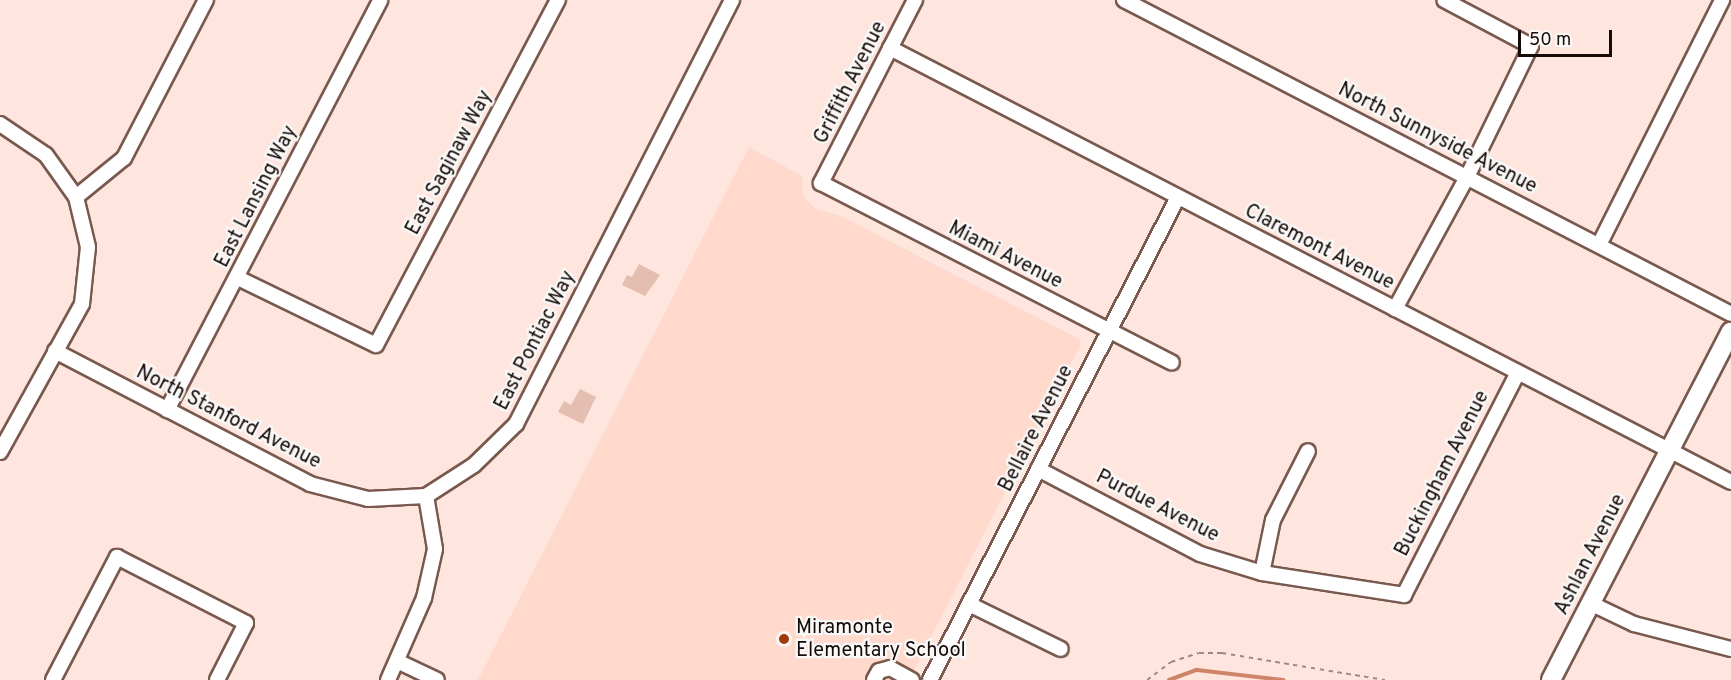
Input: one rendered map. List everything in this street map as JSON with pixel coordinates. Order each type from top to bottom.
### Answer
[{"type":"main road","name":"Ashlan Avenue","points":[[1551,680],[1731,332]]},
{"type":"street","points":[[76,197],[124,158],[206,0]]},
{"type":"street","name":"East Lansing Way","points":[[168,410],[380,0]]},
{"type":"street","name":"East Saginaw Way","points":[[238,278],[376,345],[558,0]]},
{"type":"street","name":"East Pontiac Way","points":[[426,496],[474,465],[516,424],[732,0]]},
{"type":"street","name":"Griffith Avenue","points":[[821,183],[915,0]]},
{"type":"street","name":"North Sunnyside Avenue","points":[[1124,0],[1731,314]]},
{"type":"street","points":[[1395,309],[1467,177],[1531,46],[1444,0]]},
{"type":"street","points":[[1599,245],[1722,0]]},
{"type":"street","name":"Claremont Avenue","points":[[890,48],[1731,482]]},
{"type":"street","points":[[0,124],[46,155],[76,197],[88,247],[82,304],[0,452]]},
{"type":"street","name":"Miami Avenue","points":[[821,183],[1172,363]]},
{"type":"street","name":"Bellaire Avenue","points":[[930,680],[1178,197]]},
{"type":"street","name":"North Stanford Avenue","points":[[55,351],[310,484],[368,499],[426,496]]},
{"type":"street","name":"Buckingham Avenue","points":[[1404,595],[1518,372]]},
{"type":"street","points":[[1262,573],[1273,520],[1308,451]]},
{"type":"street","name":"Purdue Avenue","points":[[1038,469],[1200,554],[1262,573],[1404,595]]},
{"type":"street","points":[[388,680],[424,598],[435,549],[426,496]]},
{"type":"street","points":[[53,680],[117,557],[246,623],[217,680]]},
{"type":"street","points":[[969,604],[1061,649]]},
{"type":"street","points":[[1592,604],[1634,624],[1731,649]]},
{"type":"street","points":[[397,661],[437,680]]},
{"type":"street","points":[[876,675],[890,668],[912,680]]},
{"type":"path","points":[[1147,680],[1172,662],[1199,653],[1222,653],[1385,680]]},
{"type":"shaded area","points":[[749,147],[802,176],[803,195],[815,209],[841,216],[1079,339],[1081,344],[909,680],[478,680]]},
{"type":"building","points":[[639,264],[660,275],[645,296],[622,285],[627,275],[632,277]]},
{"type":"building","points":[[580,389],[596,397],[583,424],[558,412],[564,401],[571,405]]},
{"type":"waterway","points":[[1169,680],[1197,670],[1283,680]]},
{"type":"place","name":"Miramonte Elementary School","points":[[784,639]]}]
